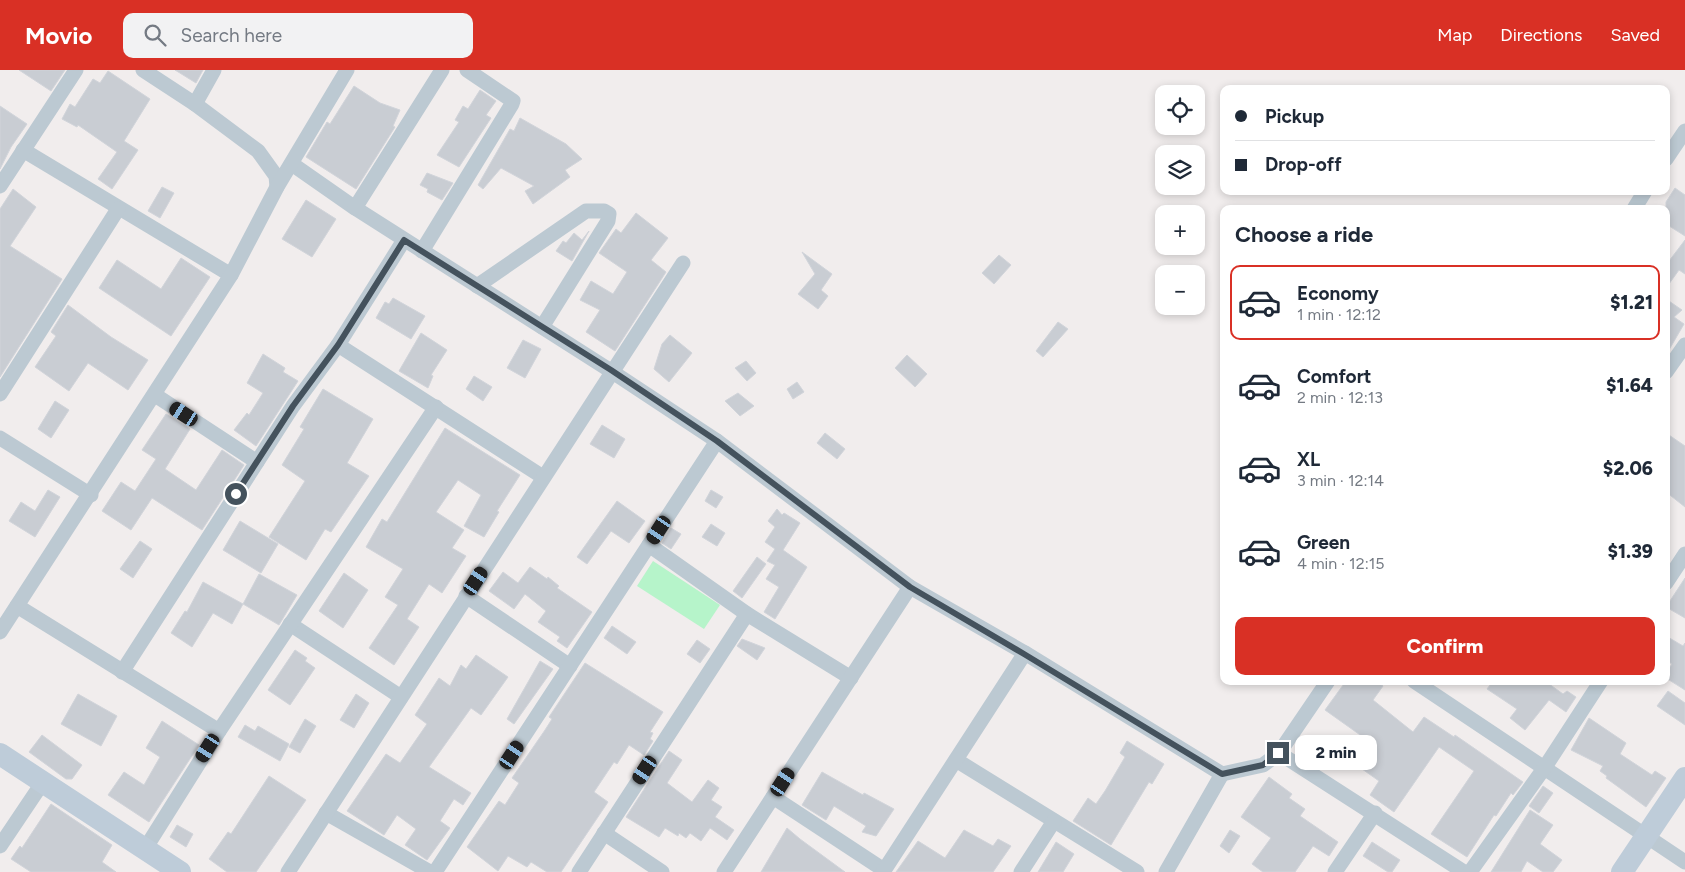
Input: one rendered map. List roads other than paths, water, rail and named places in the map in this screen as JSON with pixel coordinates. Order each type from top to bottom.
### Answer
[{"type":"main road","points":[[0,754],[180,872]]},
{"type":"main road","points":[[1622,872],[1685,778]]},
{"type":"street","points":[[0,186],[76,70]]},
{"type":"street","points":[[143,70],[195,104],[258,151],[276,176],[277,187]]},
{"type":"street","points":[[195,104],[214,70]]},
{"type":"street","points":[[0,632],[91,495],[231,275],[277,187],[347,70]]},
{"type":"street","points":[[355,208],[442,70]]},
{"type":"street","points":[[422,251],[512,104],[512,101],[506,94],[467,70]]},
{"type":"street","points":[[1670,153],[1685,131]]},
{"type":"street","points":[[23,150],[118,209],[231,275]]},
{"type":"street","points":[[292,164],[404,240],[611,370],[717,441],[910,587],[1222,774],[1263,765],[1278,753],[1325,685]]},
{"type":"street","points":[[0,394],[118,209]]},
{"type":"street","points":[[477,286],[586,211],[604,211],[609,214],[608,220],[542,327]]},
{"type":"street","points":[[122,672],[293,406],[338,345],[404,240]]},
{"type":"street","points":[[288,872],[611,370],[683,263]]},
{"type":"street","points":[[338,345],[543,477]]},
{"type":"street","points":[[1670,366],[1685,345]]},
{"type":"street","points":[[155,395],[257,462]]},
{"type":"street","points":[[145,849],[218,731],[436,407]]},
{"type":"street","points":[[0,438],[91,495]]},
{"type":"street","points":[[435,872],[717,441]]},
{"type":"street","points":[[649,545],[747,614],[851,678]]},
{"type":"street","points":[[1670,577],[1685,554]]},
{"type":"street","points":[[724,872],[910,587]]},
{"type":"street","points":[[466,596],[570,666]]},
{"type":"street","points":[[17,606],[218,731]]},
{"type":"street","points":[[579,872],[747,614]]},
{"type":"street","points":[[290,624],[401,696]]},
{"type":"street","points":[[773,796],[883,871],[1024,654]]},
{"type":"street","points":[[1420,685],[1685,862]]},
{"type":"street","points":[[1470,872],[1545,767],[1598,685]]},
{"type":"street","points":[[1278,753],[1375,813],[1464,872]]},
{"type":"street","points":[[956,760],[1137,872]]},
{"type":"street","points":[[1166,872],[1222,774]]},
{"type":"street","points":[[0,846],[43,782]]},
{"type":"street","points":[[326,813],[430,872]]},
{"type":"street","points":[[1335,872],[1375,813]]},
{"type":"street","points":[[1021,872],[1054,821]]},
{"type":"street","points":[[604,833],[662,872]]}]
